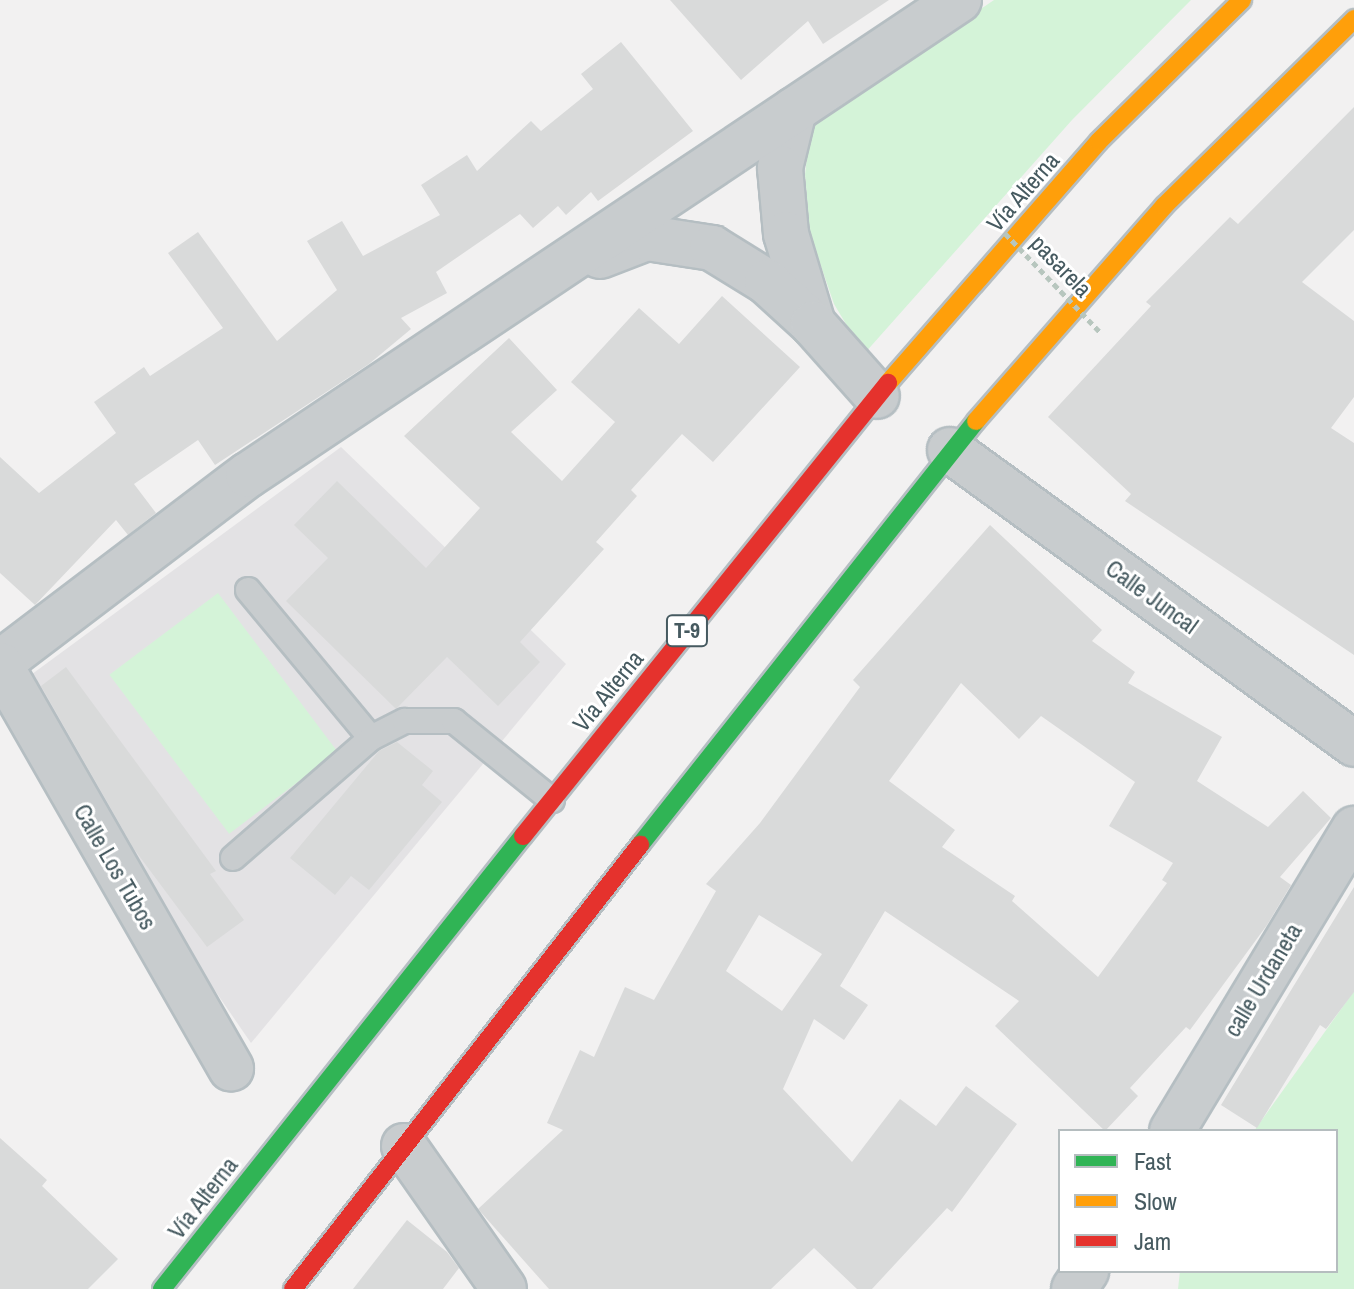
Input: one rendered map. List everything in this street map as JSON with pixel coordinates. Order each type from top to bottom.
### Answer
[{"type":"highway","name":"Vía Alterna","points":[[162,1289],[877,396],[1099,141],[1242,0]]},
{"type":"highway","points":[[293,1289],[950,450],[1164,206],[1354,19]]},
{"type":"street","points":[[0,664],[248,475],[959,0]]},
{"type":"street","points":[[794,110],[780,168],[786,234],[813,324]]},
{"type":"street","points":[[542,279],[647,238],[712,248],[767,282],[813,324],[877,396]]},
{"type":"street","name":"Calle Juncal","points":[[950,450],[1354,744]]},
{"type":"street","name":"Calle Los Tubos","points":[[0,664],[231,1069]]},
{"type":"street","name":"calle Urdaneta","points":[[1173,1129],[1354,829]]},
{"type":"street","points":[[404,1146],[504,1289]]},
{"type":"lane","points":[[248,590],[371,738]]},
{"type":"lane","points":[[233,858],[371,738],[405,721],[454,721],[552,800]]},
{"type":"path","name":"pasarela","points":[[998,226],[1099,331]]},
{"type":"shaded area","points":[[341,447],[566,664],[251,1043],[9,691]]},
{"type":"green space","points":[[994,0],[1191,0],[1072,120],[864,354],[834,304],[810,234],[805,175],[810,125]]},
{"type":"green space","points":[[218,593],[338,752],[229,834],[109,675]]},
{"type":"green space","points":[[1354,991],[1354,1289],[1178,1289],[1180,1273],[1338,1273],[1338,1129],[1255,1129]]},
{"type":"building","points":[[670,0],[889,0],[823,44],[808,21],[741,80]]},
{"type":"building","points":[[621,42],[693,131],[598,201],[591,192],[566,215],[558,206],[533,228],[520,214],[436,272],[447,293],[401,318],[411,329],[369,364],[215,465],[198,440],[134,484],[156,513],[128,535],[116,520],[35,605],[0,573],[0,457],[39,493],[116,433],[94,402],[144,367],[150,376],[223,328],[168,253],[198,232],[277,341],[337,290],[307,241],[342,221],[363,256],[440,215],[421,185],[467,155],[477,171],[531,121],[541,131],[593,89],[581,74]]},
{"type":"building","points":[[1354,107],[1354,230],[1302,282],[1354,321],[1354,397],[1331,428],[1354,443],[1354,655],[1125,501],[1131,494],[1048,417],[1151,306],[1146,302],[1230,217],[1238,224]]},
{"type":"building","points":[[722,296],[800,367],[713,462],[682,434],[631,490],[637,496],[596,542],[604,549],[520,642],[540,662],[498,706],[447,657],[396,709],[286,601],[328,558],[294,525],[337,481],[426,568],[480,508],[404,436],[509,338],[557,390],[511,432],[562,481],[615,422],[571,382],[639,308],[679,344]]},
{"type":"building","points":[[990,525],[1102,630],[1092,641],[1135,672],[1128,683],[1222,737],[1197,781],[1268,827],[1303,791],[1331,818],[1280,877],[1291,885],[1267,925],[1190,1030],[1186,1027],[1130,1088],[1138,1096],[1107,1129],[1103,1129],[995,1026],[1019,1001],[885,911],[840,986],[868,1005],[844,1040],[814,1019],[783,1089],[852,1162],[900,1099],[936,1126],[966,1086],[1017,1124],[952,1212],[947,1208],[872,1289],[857,1289],[814,1248],[771,1289],[549,1289],[478,1209],[563,1130],[547,1123],[580,1050],[594,1057],[625,987],[654,1000],[716,891],[706,884],[760,823],[860,687],[853,680]],"holes":[[[961,683],[1019,739],[1041,716],[1135,782],[1109,826],[1173,863],[1162,880],[1167,883],[1098,977],[1012,901],[1015,896],[942,847],[955,830],[889,781]],[[759,915],[822,954],[782,1011],[726,971]]]},
{"type":"building","points":[[66,667],[216,871],[210,874],[244,920],[207,947],[134,849],[41,686]]},
{"type":"building","points":[[397,742],[433,771],[422,785],[442,802],[369,890],[351,876],[335,895],[290,858],[379,751]]},
{"type":"building","points":[[1354,887],[1354,992],[1326,1029],[1320,1025],[1257,1128],[1221,1105]]},
{"type":"building","points":[[0,1138],[47,1180],[42,1186],[118,1259],[88,1289],[0,1289]]},
{"type":"building","points":[[407,1220],[447,1252],[459,1268],[443,1289],[353,1289]]},
{"type":"traffic: fast","points":[[640,845],[976,421]]},
{"type":"traffic: fast","points":[[162,1289],[523,836]]},
{"type":"traffic: slow","points":[[888,383],[1099,141],[1242,0]]},
{"type":"traffic: slow","points":[[976,421],[1164,206],[1354,19]]},
{"type":"traffic: jam","points":[[523,836],[888,383]]},
{"type":"traffic: jam","points":[[293,1289],[640,845]]}]
